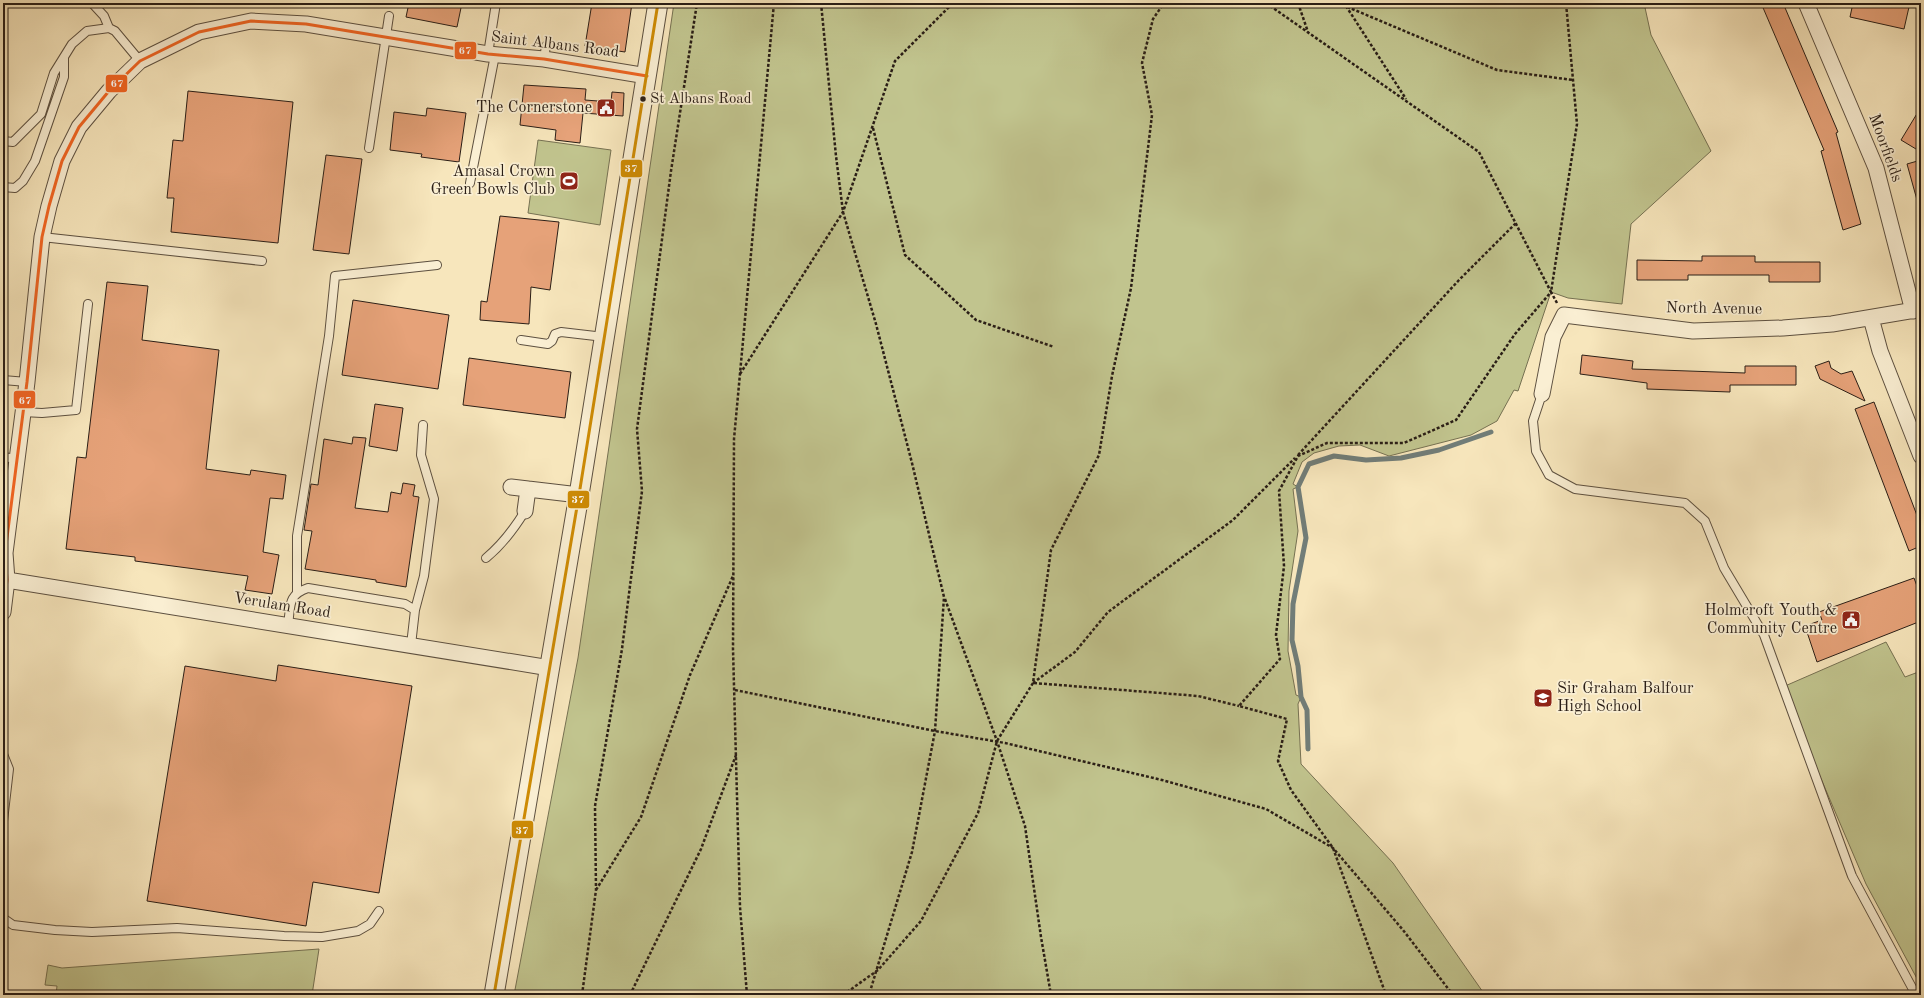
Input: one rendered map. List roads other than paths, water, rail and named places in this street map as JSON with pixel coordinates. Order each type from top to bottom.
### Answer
[{"type":"street","points":[[494,995],[579,495],[658,3]]},
{"type":"street","name":"Moorfields","points":[[1806,3],[1876,168],[1917,310]]},
{"type":"street","name":"Saint Albans Road","points":[[3,612],[7,580],[4,553],[10,458],[24,412],[42,237],[49,206],[62,161],[79,127],[109,91],[140,61],[199,32],[251,21],[306,24],[385,36],[491,55],[545,52],[647,76]]},
{"type":"street","name":"North Avenue","points":[[1542,394],[1553,337],[1564,315],[1693,330],[1783,328],[1832,324],[1917,310]]},
{"type":"street","points":[[1871,318],[1880,350],[1921,456]]},
{"type":"street","points":[[511,487],[579,495]]},
{"type":"street","points":[[525,511],[528,489]]},
{"type":"street","name":"Verulam Road","points":[[7,580],[550,668]]},
{"type":"lane","points":[[92,3],[104,16],[109,28],[115,32],[140,61]]},
{"type":"lane","points":[[470,183],[491,55],[496,3]]},
{"type":"lane","points":[[370,148],[389,16]]},
{"type":"lane","points":[[3,141],[13,142],[41,114],[54,73],[72,44],[87,31],[109,28]]},
{"type":"lane","points":[[3,187],[16,188],[23,182],[35,161],[64,77],[64,57]]},
{"type":"lane","points":[[42,237],[262,261]]},
{"type":"lane","points":[[288,625],[291,601],[297,592],[297,536],[330,336],[335,276],[437,265]]},
{"type":"lane","points":[[24,412],[42,413],[76,410],[88,304]]},
{"type":"lane","points":[[521,340],[548,344],[552,341],[555,334],[561,332],[604,337]]},
{"type":"lane","points":[[3,380],[28,382]]},
{"type":"lane","points":[[1542,394],[1533,421],[1534,436],[1536,451],[1549,475],[1575,489],[1685,503],[1705,521],[1724,568],[1764,635],[1852,876],[1916,995]]},
{"type":"lane","points":[[411,645],[415,610],[424,576],[434,499],[421,455],[422,425]]},
{"type":"lane","points":[[486,558],[500,547],[525,511]]},
{"type":"lane","points":[[297,592],[308,588],[404,604],[415,610]]},
{"type":"lane","points":[[3,754],[9,769],[3,821]]},
{"type":"lane","points":[[3,918],[12,925],[55,930],[92,932],[178,928],[284,936],[322,937],[358,931],[370,924],[380,911]]},
{"type":"waterway","points":[[1308,749],[1307,710],[1301,697],[1298,666],[1292,640],[1293,604],[1306,538],[1298,487],[1309,464],[1334,456],[1366,460],[1401,458],[1439,450],[1491,432]]},
{"type":"place","name":"St Albans Road","points":[[643,99]]},
{"type":"place","name":"The Cornerstone","points":[[606,108]]},
{"type":"place","name":"Amasal Crown Green Bowls Club","points":[[569,181]]},
{"type":"place","name":"Holmcroft Youth & Community Centre","points":[[1851,620]]},
{"type":"place","name":"Sir Graham Balfour High School","points":[[1543,698]]}]
